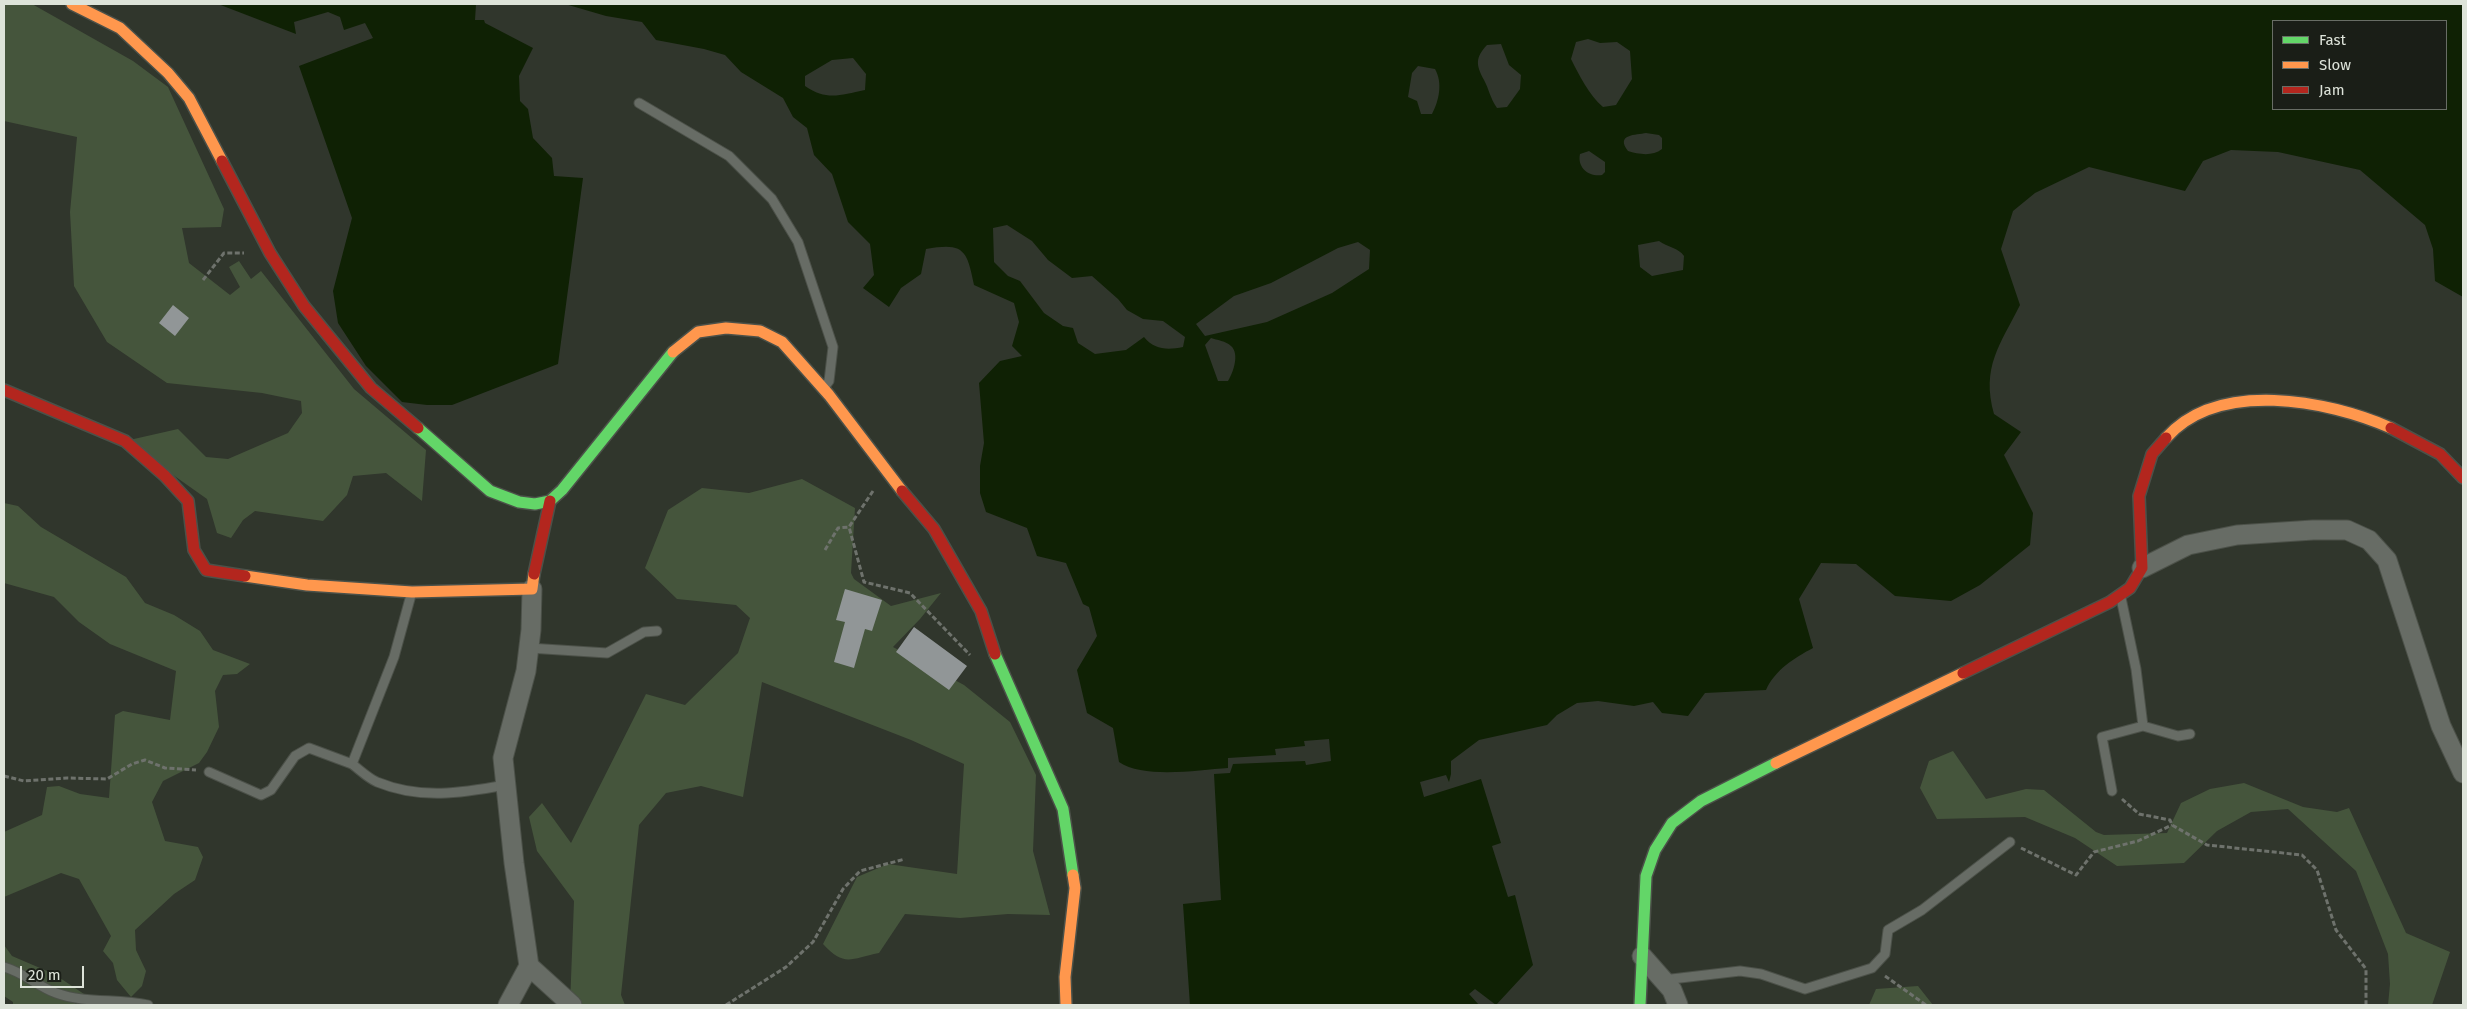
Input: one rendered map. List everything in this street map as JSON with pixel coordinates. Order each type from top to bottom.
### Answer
[{"type":"street","points":[[72,4],[120,28],[168,73],[189,98],[270,252],[304,306],[371,388],[490,491],[510,500],[532,504],[550,501],[562,490],[670,355],[698,332],[726,328],[760,331],[782,342],[823,388],[886,472],[934,528],[981,611],[999,665],[1046,766],[1063,809],[1075,888],[1065,977],[1066,1005]]},
{"type":"street","points":[[4,390],[126,441],[165,476],[188,501],[194,550],[206,570],[307,585],[412,592],[532,589]]},
{"type":"street","points":[[2142,568],[2139,496],[2152,454],[2174,429],[2200,411],[2236,402],[2282,401],[2337,408],[2390,426],[2440,454],[2463,478]]},
{"type":"street","points":[[508,1005],[530,966],[514,863],[503,758],[526,671],[530,648],[535,561],[550,501]]},
{"type":"street","points":[[1640,1005],[1646,876],[1655,850],[1672,823],[1700,802],[1732,784],[2120,595],[2130,588],[2142,568],[2188,545],[2237,535],[2347,530],[2369,540],[2387,560],[2441,726],[2463,773]]},
{"type":"street","points":[[1642,956],[1672,990],[1678,1005]]},
{"type":"street","points":[[530,966],[572,1005]]},
{"type":"lane","points":[[639,103],[729,156],[772,199],[798,242],[833,347],[829,381],[823,388]]},
{"type":"lane","points":[[352,764],[394,656],[412,592]]},
{"type":"lane","points":[[2120,595],[2136,669],[2143,726]]},
{"type":"lane","points":[[530,648],[607,653],[644,632],[657,631]]},
{"type":"lane","points":[[2112,791],[2102,737],[2143,726],[2178,736],[2190,734]]},
{"type":"lane","points":[[209,772],[261,795],[271,790],[295,756],[309,748],[352,764],[376,781],[416,793],[458,794],[506,785]]},
{"type":"lane","points":[[1663,980],[1740,971],[1761,974],[1805,989],[1872,968],[1885,954],[1888,930],[1922,910],[2010,842]]},
{"type":"lane","points":[[4,967],[19,971],[55,993],[92,1001],[131,1002],[148,1005]]},
{"type":"path","points":[[202,280],[224,253],[270,252]]},
{"type":"path","points":[[886,472],[849,527],[864,582],[910,593],[969,655],[999,665]]},
{"type":"path","points":[[825,550],[838,528],[849,527]]},
{"type":"path","points":[[4,776],[24,781],[67,778],[107,779],[132,764],[145,760],[165,768],[209,772]]},
{"type":"path","points":[[2112,791],[2139,814],[2170,820],[2172,824],[2207,845],[2302,855],[2317,870],[2336,930],[2366,969],[2366,1005]]},
{"type":"path","points":[[2010,842],[2076,875],[2094,852],[2138,841],[2172,824]]},
{"type":"path","points":[[726,1005],[786,967],[813,942],[843,889],[860,871],[905,859]]},
{"type":"path","points":[[1872,968],[1896,982],[1926,1005]]},
{"type":"shaded area","points":[[4,4],[32,4],[133,61],[168,87],[224,209],[221,227],[182,228],[189,263],[230,295],[240,287],[229,267],[239,261],[251,279],[261,271],[354,389],[426,450],[422,501],[386,473],[353,476],[347,495],[323,521],[255,511],[243,520],[231,538],[217,533],[207,499],[125,441],[178,429],[206,457],[228,459],[288,433],[302,413],[301,401],[262,393],[167,383],[107,342],[74,286],[70,212],[77,137],[4,121]]},
{"type":"shaded area","points":[[218,4],[476,4],[475,20],[484,20],[485,23],[533,48],[519,76],[520,101],[528,109],[533,138],[552,158],[554,176],[583,178],[558,364],[452,405],[402,402],[366,366],[338,323],[333,291],[352,218],[299,66],[373,38],[365,23],[344,30],[340,17],[328,12],[294,22],[296,34]]},
{"type":"shaded area","points":[[565,4],[2463,4],[2463,297],[2435,281],[2433,249],[2425,225],[2360,170],[2278,152],[2231,150],[2203,161],[2185,191],[2089,167],[2035,193],[2013,211],[2001,249],[2020,305],[1995,357],[1991,369],[1990,383],[1994,414],[2021,432],[2004,455],[2033,513],[2030,545],[1980,585],[1951,601],[1895,596],[1856,564],[1821,563],[1799,599],[1813,648],[1786,665],[1774,676],[1766,690],[1705,693],[1688,716],[1662,713],[1653,702],[1634,706],[1598,701],[1577,703],[1557,715],[1547,725],[1479,740],[1451,761],[1449,782],[1446,775],[1420,782],[1424,797],[1481,779],[1501,843],[1492,846],[1508,897],[1515,895],[1533,965],[1496,1005],[1475,989],[1469,994],[1479,1005],[1190,1005],[1183,904],[1221,900],[1214,774],[1230,773],[1233,764],[1305,761],[1306,765],[1331,761],[1329,739],[1304,741],[1305,746],[1275,749],[1276,755],[1228,758],[1228,768],[1157,772],[1130,767],[1119,762],[1113,728],[1087,713],[1077,670],[1097,636],[1089,607],[1083,604],[1066,563],[1037,556],[1027,528],[986,512],[980,493],[980,466],[984,443],[979,383],[1000,361],[1022,356],[1012,346],[1019,322],[1014,303],[974,285],[966,256],[962,251],[949,247],[926,249],[921,274],[901,288],[889,307],[863,288],[874,275],[870,244],[848,222],[832,174],[814,155],[807,128],[793,117],[783,98],[741,72],[725,55],[656,40],[642,22],[606,16]],"holes":[[[1588,39],[1600,43],[1617,42],[1630,51],[1632,79],[1616,105],[1603,107],[1585,85],[1571,59],[1576,42]],[[1501,44],[1509,65],[1521,75],[1520,89],[1507,107],[1497,108],[1478,66],[1480,54],[1487,45]],[[853,58],[866,74],[865,90],[848,94],[820,94],[805,86],[805,76],[832,60]],[[1418,66],[1435,69],[1439,80],[1439,92],[1432,114],[1421,114],[1417,101],[1408,97],[1412,73]],[[1646,133],[1659,135],[1662,138],[1662,149],[1649,154],[1628,151],[1624,141],[1625,138]],[[1589,151],[1605,162],[1605,172],[1602,175],[1589,173],[1580,163],[1580,154]],[[1007,225],[1032,241],[1048,260],[1072,278],[1092,276],[1118,299],[1127,310],[1143,319],[1163,321],[1185,337],[1183,347],[1172,349],[1157,347],[1144,337],[1126,350],[1095,354],[1078,343],[1073,328],[1063,326],[1044,313],[1020,281],[1008,276],[994,262],[993,228]],[[1659,241],[1679,251],[1684,256],[1683,270],[1652,276],[1640,267],[1638,245]],[[1211,338],[1227,343],[1234,349],[1235,354],[1235,364],[1228,381],[1218,381],[1205,345]]]},
{"type":"shaded area","points":[[802,479],[855,508],[851,573],[854,579],[891,606],[941,593],[920,619],[893,647],[964,685],[1010,722],[1036,775],[1033,851],[1050,915],[1008,914],[960,918],[905,914],[879,953],[854,959],[842,959],[830,951],[823,944],[857,877],[888,864],[957,874],[964,764],[911,740],[762,682],[743,797],[701,786],[666,793],[639,825],[621,995],[625,1005],[570,1005],[574,901],[537,851],[529,817],[542,803],[571,843],[646,694],[685,705],[738,653],[750,618],[736,605],[677,599],[645,568],[668,510],[702,488],[749,493]]},
{"type":"shaded area","points":[[4,503],[18,506],[41,527],[126,577],[145,603],[174,615],[200,631],[213,650],[250,664],[237,674],[223,675],[215,691],[219,727],[207,752],[199,763],[163,781],[152,802],[165,841],[198,847],[203,857],[195,880],[174,894],[135,930],[136,950],[146,971],[142,986],[131,997],[117,980],[113,963],[103,951],[111,936],[79,879],[61,873],[4,897],[4,832],[42,815],[47,787],[59,786],[80,794],[109,798],[115,715],[123,711],[170,720],[176,671],[110,644],[79,622],[54,597],[4,583]]},
{"type":"shaded area","points":[[1953,751],[1986,799],[2026,789],[2044,790],[2096,832],[2104,835],[2167,833],[2181,803],[2210,789],[2244,783],[2303,807],[2337,812],[2349,808],[2406,933],[2450,952],[2432,1005],[2388,1005],[2390,984],[2388,954],[2356,871],[2288,809],[2251,812],[2217,831],[2184,863],[2117,866],[2075,838],[2025,817],[1937,819],[1920,788],[1929,761]]},
{"type":"shaded area","points":[[4,945],[12,956],[54,974],[84,994],[74,1005],[13,1005],[13,1002],[4,996]]},
{"type":"shaded area","points":[[1918,986],[1933,1005],[1869,1005],[1876,989]]},
{"type":"pier","points":[[1358,242],[1370,250],[1369,269],[1332,293],[1267,322],[1205,336],[1196,324],[1234,296],[1271,283],[1338,248]]},
{"type":"building","points":[[173,305],[189,318],[175,336],[159,323]]},
{"type":"building","points":[[845,589],[882,600],[872,631],[865,629],[854,668],[834,662],[845,622],[836,620]]},
{"type":"building","points":[[914,627],[967,666],[949,690],[896,652]]},
{"type":"traffic: fast","points":[[418,428],[490,491],[519,502],[535,504],[550,501],[562,490],[673,352]]},
{"type":"traffic: fast","points":[[995,654],[1063,809],[1073,875]]},
{"type":"traffic: fast","points":[[1640,1005],[1646,876],[1655,850],[1672,823],[1701,801],[1776,763]]},
{"type":"traffic: slow","points":[[72,4],[120,28],[168,73],[189,98],[222,161]]},
{"type":"traffic: slow","points":[[673,352],[698,332],[726,328],[760,331],[782,342],[829,395],[902,491]]},
{"type":"traffic: slow","points":[[2166,438],[2188,419],[2214,408],[2243,402],[2274,400],[2336,409],[2391,428]]},
{"type":"traffic: slow","points":[[245,576],[307,585],[412,592],[532,589],[534,574]]},
{"type":"traffic: slow","points":[[1776,763],[1963,673]]},
{"type":"traffic: slow","points":[[1066,1005],[1065,977],[1075,888],[1073,875]]},
{"type":"traffic: jam","points":[[222,161],[270,253],[304,306],[371,388],[418,428]]},
{"type":"traffic: jam","points":[[4,390],[125,441],[165,476],[188,501],[194,550],[206,570],[245,576]]},
{"type":"traffic: jam","points":[[2391,428],[2440,454],[2463,478]]},
{"type":"traffic: jam","points":[[1963,673],[2110,602],[2130,588],[2142,568],[2139,496],[2152,454],[2166,438]]},
{"type":"traffic: jam","points":[[902,491],[934,529],[981,611],[995,654]]},
{"type":"traffic: jam","points":[[534,574],[550,501]]}]
